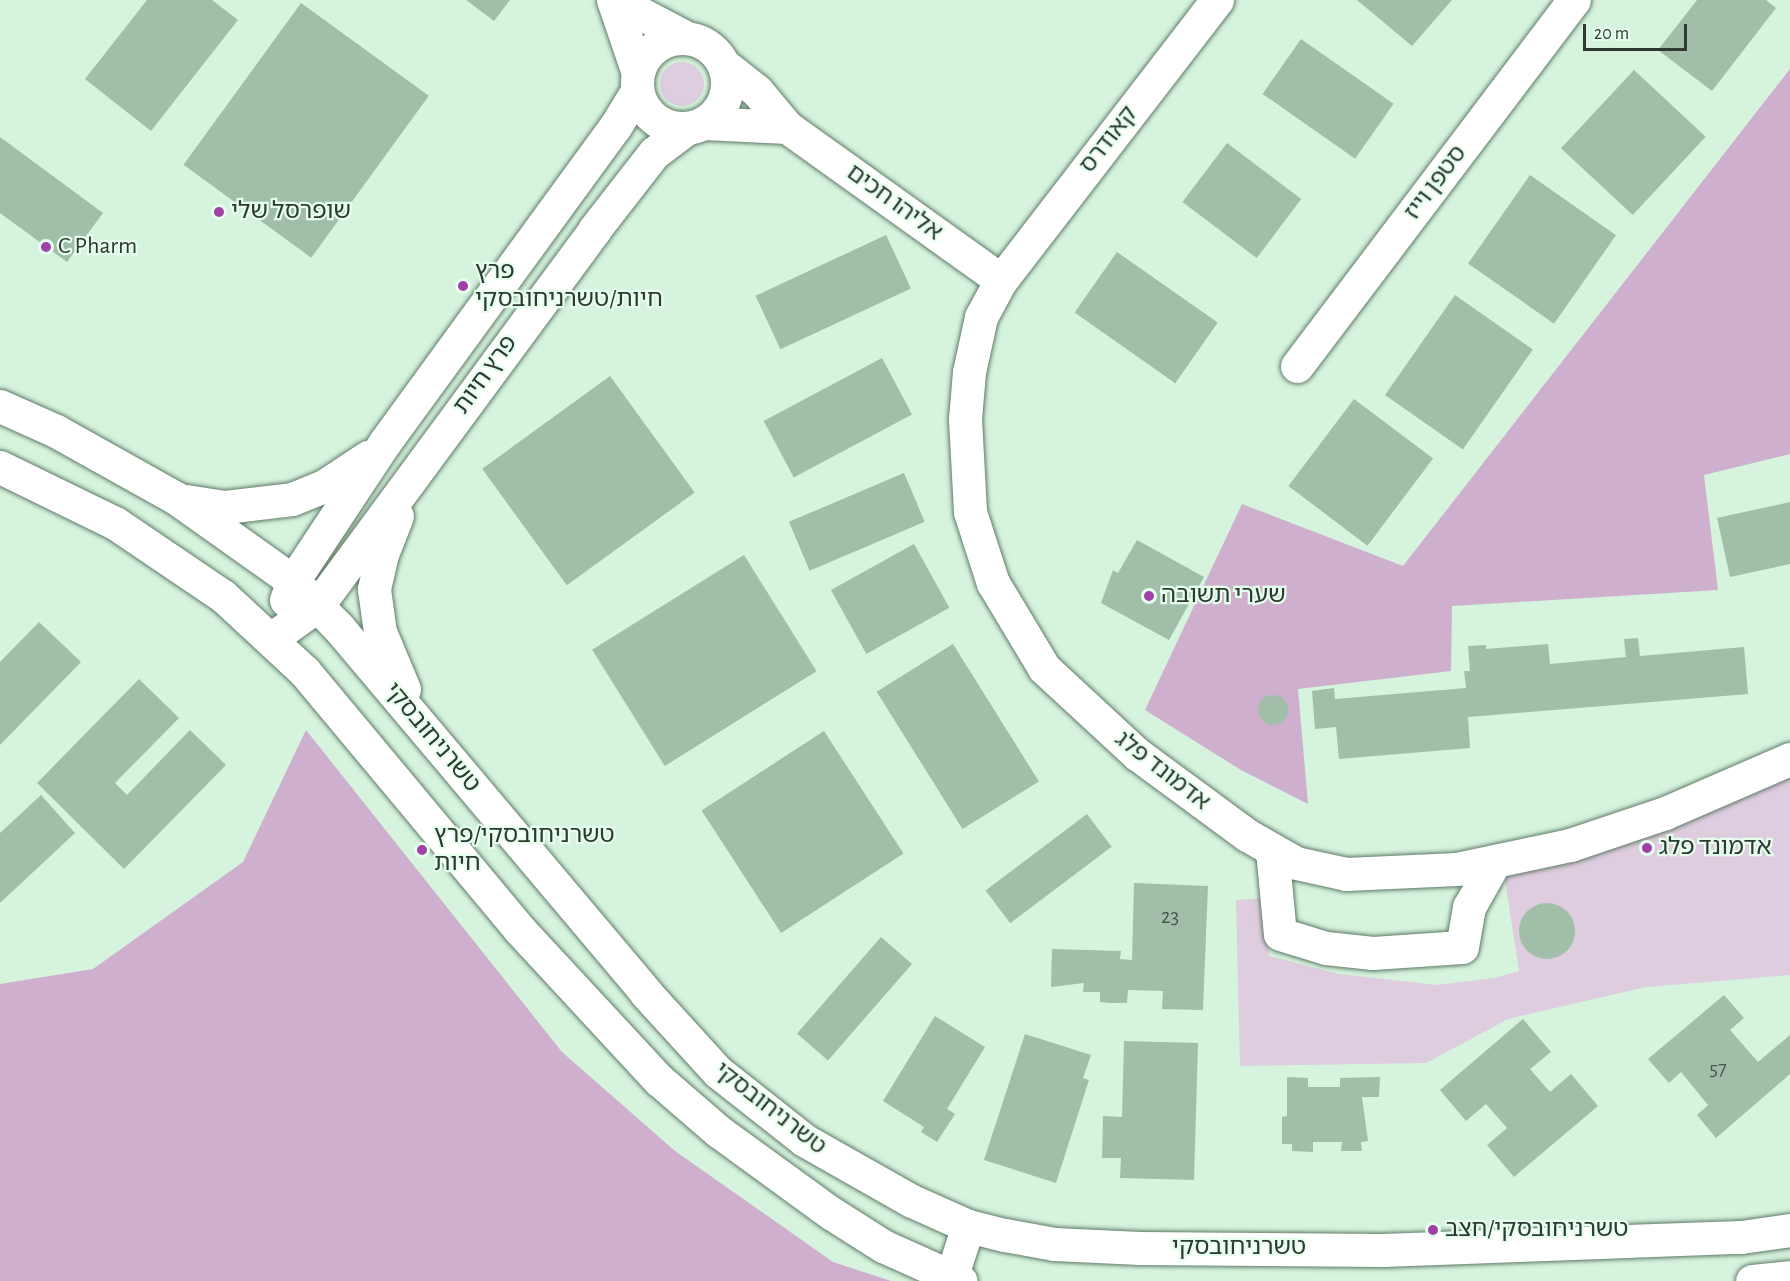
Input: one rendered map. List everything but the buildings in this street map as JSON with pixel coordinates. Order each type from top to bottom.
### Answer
[{"type":"street","points":[[614,0],[714,51],[724,65],[726,94],[719,109],[696,125]]},
{"type":"street","points":[[614,0],[644,108],[656,120],[696,125],[787,127]]},
{"type":"street","name":"קאודרס","points":[[1001,280],[1217,0]]},
{"type":"street","name":"סטפן וייז","points":[[1297,366],[1574,0]]},
{"type":"street","points":[[638,82],[657,46],[687,38]]},
{"type":"street","name":"אליהו חכים","points":[[724,65],[757,92],[787,127],[1001,280]]},
{"type":"street","name":"פרץ חיות","points":[[272,639],[293,581],[385,442],[615,127],[638,82]]},
{"type":"street","name":"פרץ חיות","points":[[272,639],[318,605],[594,230],[654,153],[696,125]]},
{"type":"street","points":[[543,223],[572,235],[594,230]]},
{"type":"street","name":"אדמונד פלג","points":[[1001,280],[981,317],[969,372],[965,419],[970,512],[993,583],[1037,659],[1071,696],[1204,806],[1272,850],[1296,863],[1346,874],[1420,873],[1495,861],[1617,831],[1790,759]]},
{"type":"street","name":"טשרניחובסקי","points":[[0,406],[56,431],[176,498],[293,581],[318,605],[645,992],[718,1072],[804,1140],[859,1174],[968,1226],[1054,1244],[1371,1250],[1741,1237],[1790,1230]]},
{"type":"street","points":[[176,498],[225,507],[292,499],[340,477],[385,442]]},
{"type":"street","points":[[420,723],[380,632],[374,589],[391,530],[431,450]]},
{"type":"street","name":"טשרניחובסקי","points":[[0,467],[87,507],[145,542],[224,596],[305,672],[519,929],[659,1080],[718,1131],[831,1213],[883,1246],[954,1280]]},
{"type":"street","points":[[1272,850],[1281,934],[1326,948],[1373,953],[1462,947],[1469,907],[1495,861]]},
{"type":"street","points":[[954,1280],[968,1226]]},
{"type":"street","points":[[1752,1281],[1790,1277]]},
{"type":"shaded area","points":[[682,62],[698,68],[704,84],[698,100],[682,106],[666,100],[660,84],[666,68]]},
{"type":"shaded area","points":[[1790,69],[1790,454],[1704,475],[1718,590],[1452,606],[1451,671],[1298,689],[1308,804],[1241,770],[1145,710],[1242,504],[1403,566]]},
{"type":"shaded area","points":[[306,730],[562,1052],[675,1151],[833,1262],[891,1281],[0,1281],[0,984],[93,969],[243,862]]},
{"type":"shaded area","points":[[1790,775],[1790,975],[1646,987],[1508,1019],[1426,1063],[1240,1066],[1236,900],[1271,898],[1269,956],[1339,974],[1437,985],[1495,978],[1519,971],[1504,874]]},
{"type":"place","name":"שופרסל שלי","points":[[219,212]]},
{"type":"place","name":"C Pharm","points":[[46,247]]},
{"type":"place","name":"פרץ חיות/טשרניחובסקי","points":[[463,286]]},
{"type":"place","name":"שערי תשובה","points":[[1149,596]]},
{"type":"place","name":"אדמונד פלג","points":[[1647,848]]},
{"type":"place","name":"טשרניחובסקי/פרץ חיות","points":[[422,850]]},
{"type":"place","name":"טשרניחובסקי/חצב","points":[[1433,1230]]}]
